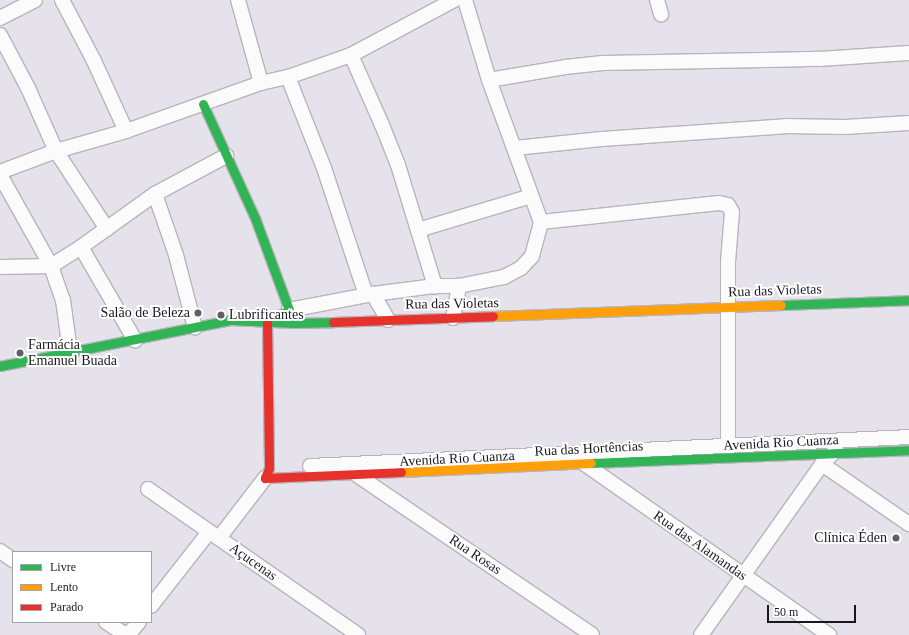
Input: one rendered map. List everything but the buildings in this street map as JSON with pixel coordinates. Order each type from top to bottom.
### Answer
[{"type":"street","points":[[0,18],[35,0]]},
{"type":"street","points":[[62,0],[94,61],[126,130]]},
{"type":"street","points":[[238,0],[261,83]]},
{"type":"street","points":[[70,351],[63,300],[51,266],[0,173],[56,152],[126,130],[261,83],[288,77],[351,55],[454,0]]},
{"type":"street","points":[[152,605],[268,475],[267,320],[292,316],[370,294],[435,286],[459,286],[504,277],[521,268],[532,256],[541,222],[489,80],[465,0]]},
{"type":"street","points":[[657,0],[661,14]]},
{"type":"street","points":[[0,35],[28,88],[56,152],[107,229]]},
{"type":"street","points":[[489,80],[565,67],[603,63],[819,59],[909,53]]},
{"type":"street","points":[[351,55],[398,165],[435,286]]},
{"type":"street","points":[[288,77],[324,168],[370,294],[388,320]]},
{"type":"street","points":[[203,104],[255,218],[292,316]]},
{"type":"street","points":[[515,148],[602,139],[786,126],[845,127],[909,123]]},
{"type":"street","points":[[0,267],[51,266],[107,229],[155,194],[226,156]]},
{"type":"street","points":[[155,194],[176,255],[195,328]]},
{"type":"street","points":[[418,230],[531,196]]},
{"type":"street","points":[[541,222],[719,203],[728,205],[732,212],[728,262],[728,445]]},
{"type":"street","points":[[81,247],[135,340]]},
{"type":"street","points":[[453,318],[459,286]]},
{"type":"street","name":"Rua das Violetas","points":[[0,366],[230,320],[267,320],[292,316],[388,320],[909,300]]},
{"type":"street","name":"Avenida Rio Cuanza","points":[[268,475],[578,458],[728,445],[909,437]]},
{"type":"street","points":[[701,635],[822,464],[846,440]]},
{"type":"street","name":"Rua das Hortências","points":[[268,475],[357,475],[578,458],[909,450]]},
{"type":"street","name":"Rua das Alamandas","points":[[578,458],[743,576],[829,635]]},
{"type":"street","points":[[822,464],[909,524]]},
{"type":"street","name":"Rua Rosas","points":[[357,475],[592,635]]},
{"type":"street","name":"Açucenas","points":[[148,489],[358,635]]},
{"type":"street","points":[[0,551],[12,559]]},
{"type":"street","points":[[108,623],[127,635],[137,623]]},
{"type":"traffic: fast","points":[[203,104],[255,218],[289,310],[267,321]]},
{"type":"traffic: fast","points":[[781,305],[909,300]]},
{"type":"traffic: fast","points":[[0,366],[231,320],[294,323],[333,322]]},
{"type":"traffic: fast","points":[[591,463],[909,450]]},
{"type":"traffic: slow","points":[[493,316],[781,305]]},
{"type":"traffic: slow","points":[[401,472],[591,463]]},
{"type":"traffic: jam","points":[[333,322],[493,316]]},
{"type":"traffic: jam","points":[[267,321],[269,468],[265,478],[401,472]]},
{"type":"place","name":"Salão de Beleza","points":[[198,313]]},
{"type":"place","name":"Lubrificantes","points":[[221,315]]},
{"type":"place","name":"Farmácia Emanuel Buada","points":[[20,353]]},
{"type":"place","name":"Clínica Éden","points":[[896,538]]}]
